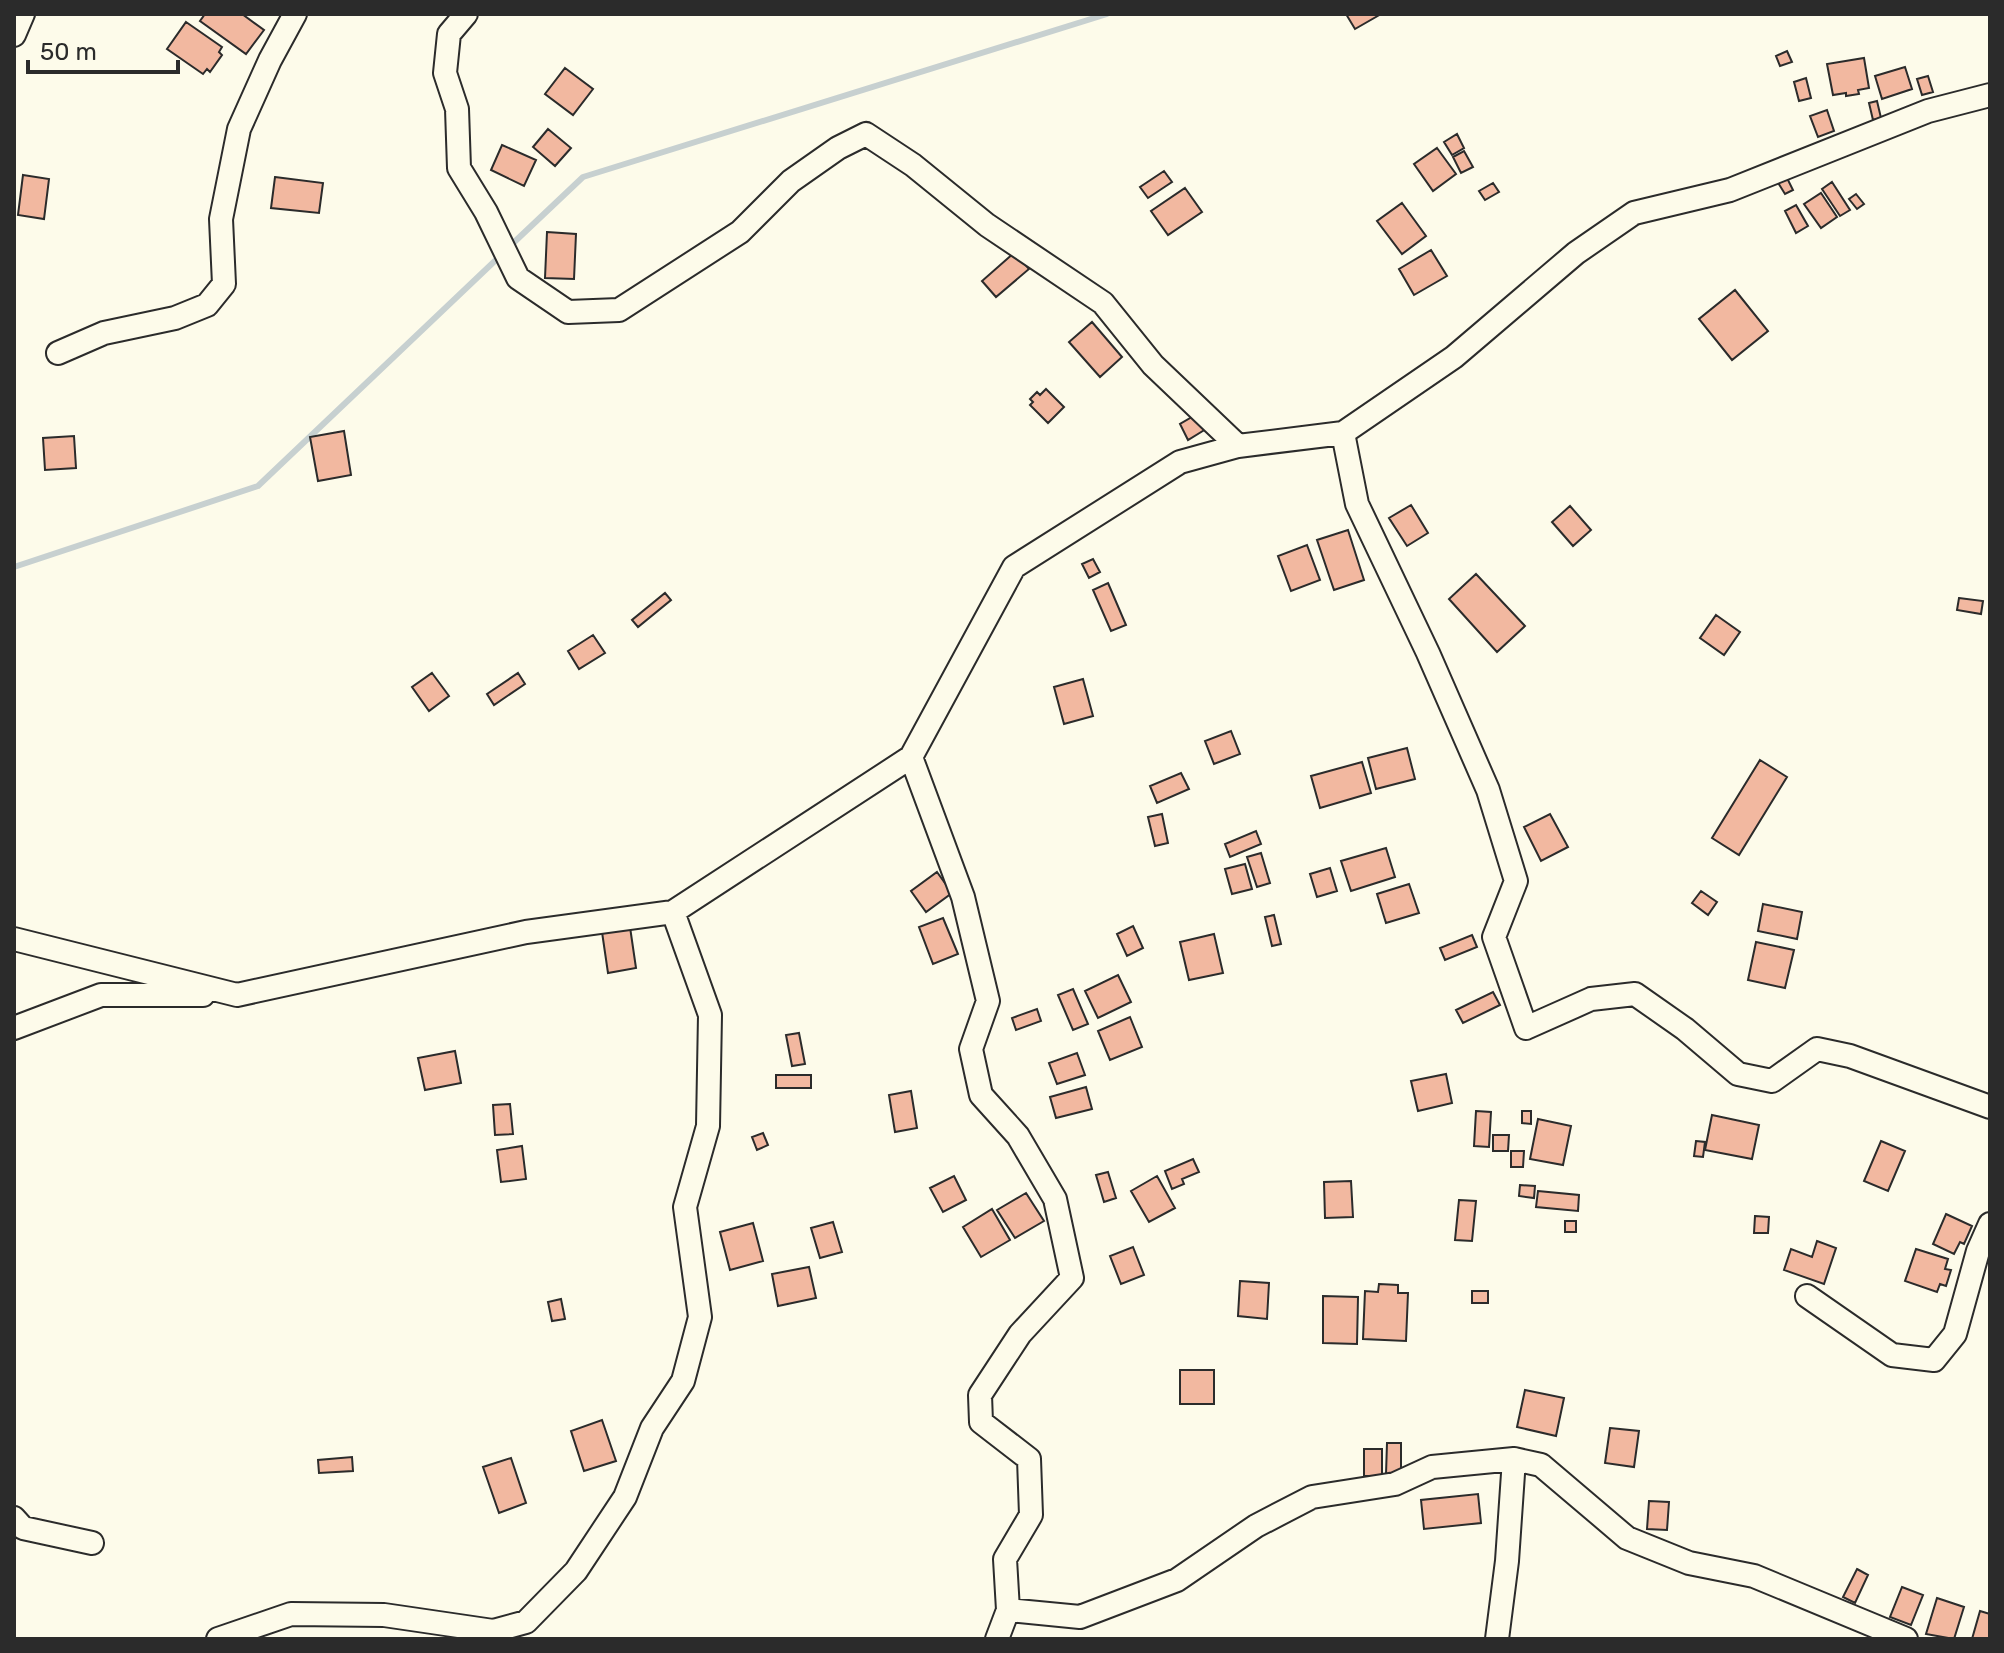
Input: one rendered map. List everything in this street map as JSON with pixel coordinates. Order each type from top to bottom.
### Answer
[{"type":"street","points":[[14,35],[23,14]]},
{"type":"street","points":[[58,353],[104,333],[175,318],[207,305],[224,284],[221,219],[239,129],[295,14]]},
{"type":"street","points":[[466,14],[449,34],[445,73],[457,109],[459,168],[486,212],[518,278],[568,312],[619,310],[740,232],[791,181],[838,148],[866,134],[913,165],[987,225],[1103,303],[1153,365],[1238,446]]},
{"type":"street","points":[[14,1028],[101,995],[237,995],[526,932],[673,912],[911,757],[1014,567],[1180,462],[1238,446],[1343,433],[1454,357],[1576,253],[1634,213],[1730,190],[1928,111],[1990,95]]},
{"type":"street","points":[[1343,433],[1357,504],[1428,653],[1488,790],[1516,881],[1494,937],[1526,1028],[1591,999],[1635,994],[1685,1029],[1738,1074],[1772,1081],[1817,1049],[1850,1056],[1990,1107]]},
{"type":"street","points":[[911,757],[963,897],[988,1001],[971,1049],[981,1095],[1018,1136],[1055,1199],[1072,1278],[1020,1334],[980,1395],[981,1422],[1029,1459],[1031,1515],[1005,1559],[1008,1610],[997,1639]]},
{"type":"street","points":[[218,1639],[291,1614],[384,1615],[493,1631],[526,1622],[576,1571],[625,1497],[652,1428],[683,1381],[700,1317],[685,1207],[708,1126],[710,1015],[673,912]]},
{"type":"street","points":[[14,939],[237,995]]},
{"type":"street","points":[[1807,1296],[1892,1355],[1934,1360],[1955,1334],[1978,1251],[1990,1224]]},
{"type":"street","points":[[1008,1610],[1080,1617],[1177,1580],[1256,1526],[1312,1497],[1395,1484],[1432,1467],[1514,1459],[1541,1465],[1627,1538],[1689,1563],[1754,1576],[1906,1639]]},
{"type":"street","points":[[1497,1639],[1507,1561],[1514,1459]]},
{"type":"street","points":[[14,1518],[23,1528],[92,1543]]},
{"type":"building","points":[[205,14],[242,14],[264,30],[246,54],[200,21]]},
{"type":"building","points":[[1346,14],[1381,14],[1355,29]]},
{"type":"building","points":[[186,22],[222,47],[219,52],[222,55],[210,72],[207,69],[203,74],[167,49]]},
{"type":"building","points":[[1787,51],[1792,62],[1780,66],[1776,56]]},
{"type":"building","points":[[1864,58],[1869,88],[1858,90],[1859,94],[1833,95],[1827,64]]},
{"type":"building","points":[[1905,67],[1912,89],[1882,99],[1875,76]]},
{"type":"building","points":[[565,68],[593,89],[573,115],[545,94]]},
{"type":"building","points":[[1928,76],[1933,92],[1922,95],[1917,79]]},
{"type":"building","points":[[1806,78],[1811,98],[1799,101],[1794,82]]},
{"type":"building","points":[[1877,101],[1881,118],[1873,120],[1869,103]]},
{"type":"building","points":[[1827,110],[1834,131],[1818,137],[1810,116]]},
{"type":"building","points":[[548,129],[571,148],[555,166],[533,147]]},
{"type":"building","points":[[1457,134],[1464,148],[1452,155],[1444,142]]},
{"type":"building","points":[[502,145],[536,160],[524,186],[491,170]]},
{"type":"building","points":[[1437,148],[1456,174],[1433,191],[1414,164]]},
{"type":"building","points":[[1464,151],[1473,167],[1461,173],[1453,157]]},
{"type":"building","points":[[1164,171],[1172,182],[1148,198],[1140,187]]},
{"type":"building","points":[[23,175],[49,179],[44,219],[18,215]]},
{"type":"building","points":[[1786,176],[1793,190],[1785,194],[1777,181]]},
{"type":"building","points":[[275,177],[323,183],[319,213],[271,208]]},
{"type":"building","points":[[1832,182],[1850,210],[1840,216],[1822,189]]},
{"type":"building","points":[[1493,183],[1499,192],[1485,200],[1479,191]]},
{"type":"building","points":[[1185,188],[1202,212],[1168,235],[1151,211]]},
{"type":"building","points":[[1821,193],[1837,217],[1821,228],[1804,204]]},
{"type":"building","points":[[1856,194],[1864,204],[1857,209],[1849,199]]},
{"type":"building","points":[[1402,203],[1426,236],[1402,254],[1377,221]]},
{"type":"building","points":[[1796,205],[1808,226],[1796,233],[1785,211]]},
{"type":"building","points":[[547,232],[576,234],[574,279],[545,278]]},
{"type":"building","points":[[1431,250],[1447,276],[1414,295],[1399,269]]},
{"type":"building","points":[[1015,252],[1029,269],[996,297],[982,281]]},
{"type":"building","points":[[1735,290],[1768,331],[1732,360],[1699,319]]},
{"type":"building","points":[[1092,322],[1122,357],[1100,377],[1069,342]]},
{"type":"building","points":[[1046,389],[1064,407],[1048,423],[1030,405],[1033,402],[1030,399],[1037,392],[1040,395]]},
{"type":"building","points":[[1197,414],[1206,429],[1188,440],[1180,424]]},
{"type":"building","points":[[344,431],[351,475],[318,481],[310,437]]},
{"type":"building","points":[[74,436],[76,468],[45,470],[43,438]]},
{"type":"building","points":[[1411,505],[1428,533],[1407,546],[1389,518]]},
{"type":"building","points":[[1570,506],[1591,530],[1573,546],[1552,522]]},
{"type":"building","points":[[1348,530],[1364,580],[1334,590],[1317,540]]},
{"type":"building","points":[[1307,545],[1320,580],[1291,591],[1278,556]]},
{"type":"building","points":[[1093,559],[1100,572],[1089,578],[1082,564]]},
{"type":"building","points":[[1476,574],[1525,626],[1497,652],[1449,599]]},
{"type":"building","points":[[1108,583],[1126,625],[1111,631],[1093,590]]},
{"type":"building","points":[[665,593],[671,600],[638,627],[632,620]]},
{"type":"building","points":[[1959,598],[1983,601],[1981,614],[1957,610]]},
{"type":"building","points":[[1716,615],[1740,632],[1724,655],[1700,638]]},
{"type":"building","points":[[593,635],[605,653],[579,669],[568,651]]},
{"type":"building","points":[[432,673],[449,696],[429,711],[412,687]]},
{"type":"building","points":[[518,673],[525,684],[494,705],[487,694]]},
{"type":"building","points":[[1083,679],[1093,716],[1064,724],[1054,687]]},
{"type":"building","points":[[1231,731],[1240,754],[1214,764],[1205,741]]},
{"type":"building","points":[[1407,748],[1415,779],[1376,789],[1368,758]]},
{"type":"building","points":[[1760,760],[1787,777],[1739,855],[1712,838]]},
{"type":"building","points":[[1362,762],[1371,793],[1320,808],[1311,776]]},
{"type":"building","points":[[1181,773],[1189,789],[1157,803],[1150,786]]},
{"type":"building","points":[[1162,814],[1168,843],[1155,846],[1148,817]]},
{"type":"building","points":[[1550,814],[1568,847],[1541,861],[1524,827]]},
{"type":"building","points":[[1256,831],[1261,844],[1230,857],[1225,844]]},
{"type":"building","points":[[1386,848],[1395,877],[1351,891],[1341,861]]},
{"type":"building","points":[[1261,853],[1270,883],[1257,887],[1247,857]]},
{"type":"building","points":[[1245,864],[1252,889],[1232,894],[1225,869]]},
{"type":"building","points":[[1330,868],[1337,891],[1317,897],[1310,874]]},
{"type":"building","points":[[937,872],[952,893],[926,912],[911,891]]},
{"type":"building","points":[[1409,884],[1419,913],[1386,923],[1377,894]]},
{"type":"building","points":[[1701,891],[1717,902],[1708,915],[1692,903]]},
{"type":"building","points":[[1763,904],[1802,912],[1797,939],[1758,931]]},
{"type":"building","points":[[1274,915],[1281,944],[1272,946],[1265,917]]},
{"type":"building","points":[[943,918],[958,954],[933,964],[919,927]]},
{"type":"building","points":[[1133,926],[1143,948],[1127,956],[1117,934]]},
{"type":"building","points":[[630,927],[636,968],[608,973],[602,932]]},
{"type":"building","points":[[1214,934],[1223,973],[1189,980],[1180,942]]},
{"type":"building","points":[[1472,935],[1477,947],[1445,960],[1440,948]]},
{"type":"building","points":[[1756,942],[1794,950],[1785,988],[1748,980]]},
{"type":"building","points":[[1118,975],[1131,1002],[1098,1018],[1085,991]]},
{"type":"building","points":[[1073,989],[1088,1024],[1073,1030],[1058,995]]},
{"type":"building","points":[[1493,992],[1500,1005],[1463,1023],[1456,1010]]},
{"type":"building","points":[[1037,1009],[1041,1021],[1016,1030],[1012,1018]]},
{"type":"building","points":[[1130,1017],[1142,1047],[1110,1060],[1098,1031]]},
{"type":"building","points":[[799,1033],[805,1064],[792,1066],[786,1035]]},
{"type":"building","points":[[455,1051],[461,1083],[425,1090],[418,1058]]},
{"type":"building","points":[[1077,1053],[1085,1075],[1057,1084],[1049,1063]]},
{"type":"building","points":[[1446,1074],[1452,1103],[1418,1111],[1411,1081]]},
{"type":"building","points":[[776,1075],[811,1075],[811,1088],[776,1088]]},
{"type":"building","points":[[1086,1087],[1092,1109],[1056,1118],[1050,1097]]},
{"type":"building","points":[[911,1091],[917,1128],[895,1132],[889,1095]]},
{"type":"building","points":[[510,1104],[513,1134],[495,1135],[493,1105]]},
{"type":"building","points":[[1476,1111],[1491,1112],[1489,1147],[1474,1146]]},
{"type":"building","points":[[1522,1111],[1531,1111],[1531,1124],[1522,1123]]},
{"type":"building","points":[[1712,1115],[1759,1125],[1752,1159],[1705,1150]]},
{"type":"building","points":[[1538,1119],[1571,1126],[1563,1165],[1530,1159]]},
{"type":"building","points":[[763,1133],[768,1145],[757,1150],[752,1137]]},
{"type":"building","points":[[1493,1135],[1509,1135],[1508,1151],[1493,1151]]},
{"type":"building","points":[[1696,1141],[1705,1142],[1703,1157],[1694,1156]]},
{"type":"building","points":[[1881,1141],[1905,1151],[1888,1191],[1864,1181]]},
{"type":"building","points":[[522,1146],[526,1179],[501,1182],[497,1150]]},
{"type":"building","points":[[1511,1151],[1524,1151],[1523,1167],[1511,1167]]},
{"type":"building","points":[[1193,1159],[1199,1172],[1182,1179],[1184,1184],[1172,1189],[1165,1171]]},
{"type":"building","points":[[1108,1172],[1116,1198],[1104,1202],[1096,1175]]},
{"type":"building","points":[[954,1176],[966,1200],[943,1212],[930,1188]]},
{"type":"building","points":[[1157,1176],[1175,1208],[1149,1222],[1131,1191]]},
{"type":"building","points":[[1351,1181],[1353,1217],[1325,1218],[1324,1182]]},
{"type":"building","points":[[1520,1185],[1535,1186],[1534,1198],[1519,1196]]},
{"type":"building","points":[[1538,1191],[1579,1195],[1578,1211],[1536,1207]]},
{"type":"building","points":[[1026,1193],[1044,1221],[1015,1238],[997,1210]]},
{"type":"building","points":[[1459,1200],[1476,1201],[1472,1241],[1455,1240]]},
{"type":"building","points":[[992,1209],[1010,1240],[981,1257],[963,1227]]},
{"type":"building","points":[[1946,1214],[1972,1226],[1964,1244],[1960,1242],[1954,1254],[1933,1244]]},
{"type":"building","points":[[1755,1216],[1769,1217],[1768,1233],[1754,1233]]},
{"type":"building","points":[[1565,1221],[1576,1221],[1576,1232],[1565,1232]]},
{"type":"building","points":[[833,1222],[842,1252],[820,1258],[811,1228]]},
{"type":"building","points":[[753,1223],[763,1261],[730,1270],[720,1232]]},
{"type":"building","points":[[1817,1241],[1836,1248],[1824,1284],[1784,1270],[1791,1249],[1812,1257]]},
{"type":"building","points":[[1133,1247],[1144,1275],[1121,1284],[1110,1256]]},
{"type":"building","points":[[1916,1249],[1948,1259],[1945,1269],[1951,1270],[1946,1286],[1940,1284],[1937,1292],[1905,1281]]},
{"type":"building","points":[[809,1267],[816,1298],[778,1306],[772,1274]]},
{"type":"building","points":[[1240,1281],[1269,1283],[1267,1319],[1238,1316]]},
{"type":"building","points":[[1379,1284],[1398,1285],[1398,1293],[1408,1293],[1406,1341],[1363,1339],[1365,1291],[1378,1292]]},
{"type":"building","points":[[1472,1291],[1488,1291],[1488,1303],[1472,1303]]},
{"type":"building","points":[[1323,1296],[1358,1297],[1357,1344],[1323,1343]]},
{"type":"building","points":[[561,1299],[565,1319],[552,1321],[548,1302]]},
{"type":"building","points":[[1180,1370],[1214,1370],[1214,1404],[1180,1404]]},
{"type":"building","points":[[1525,1390],[1564,1398],[1556,1436],[1517,1427]]},
{"type":"building","points":[[602,1420],[616,1461],[584,1471],[571,1431]]},
{"type":"building","points":[[1610,1428],[1639,1431],[1634,1467],[1605,1463]]},
{"type":"building","points":[[1387,1443],[1401,1443],[1401,1475],[1386,1474]]},
{"type":"building","points":[[1364,1449],[1382,1449],[1382,1476],[1364,1476]]},
{"type":"building","points":[[352,1457],[353,1471],[319,1473],[318,1460]]},
{"type":"building","points":[[511,1458],[526,1503],[499,1513],[483,1467]]},
{"type":"building","points":[[1478,1494],[1481,1523],[1424,1529],[1421,1500]]},
{"type":"building","points":[[1649,1501],[1669,1502],[1667,1530],[1647,1529]]},
{"type":"building","points":[[1857,1569],[1868,1575],[1855,1603],[1843,1597]]},
{"type":"building","points":[[1902,1587],[1923,1595],[1911,1625],[1890,1617]]},
{"type":"building","points":[[1937,1598],[1964,1607],[1954,1639],[1926,1634]]},
{"type":"building","points":[[1980,1611],[1990,1614],[1990,1639],[1972,1639]]},
{"type":"waterway","points":[[508,248],[583,177],[1107,14]]},
{"type":"waterway","points":[[14,567],[258,486],[500,256]]}]
